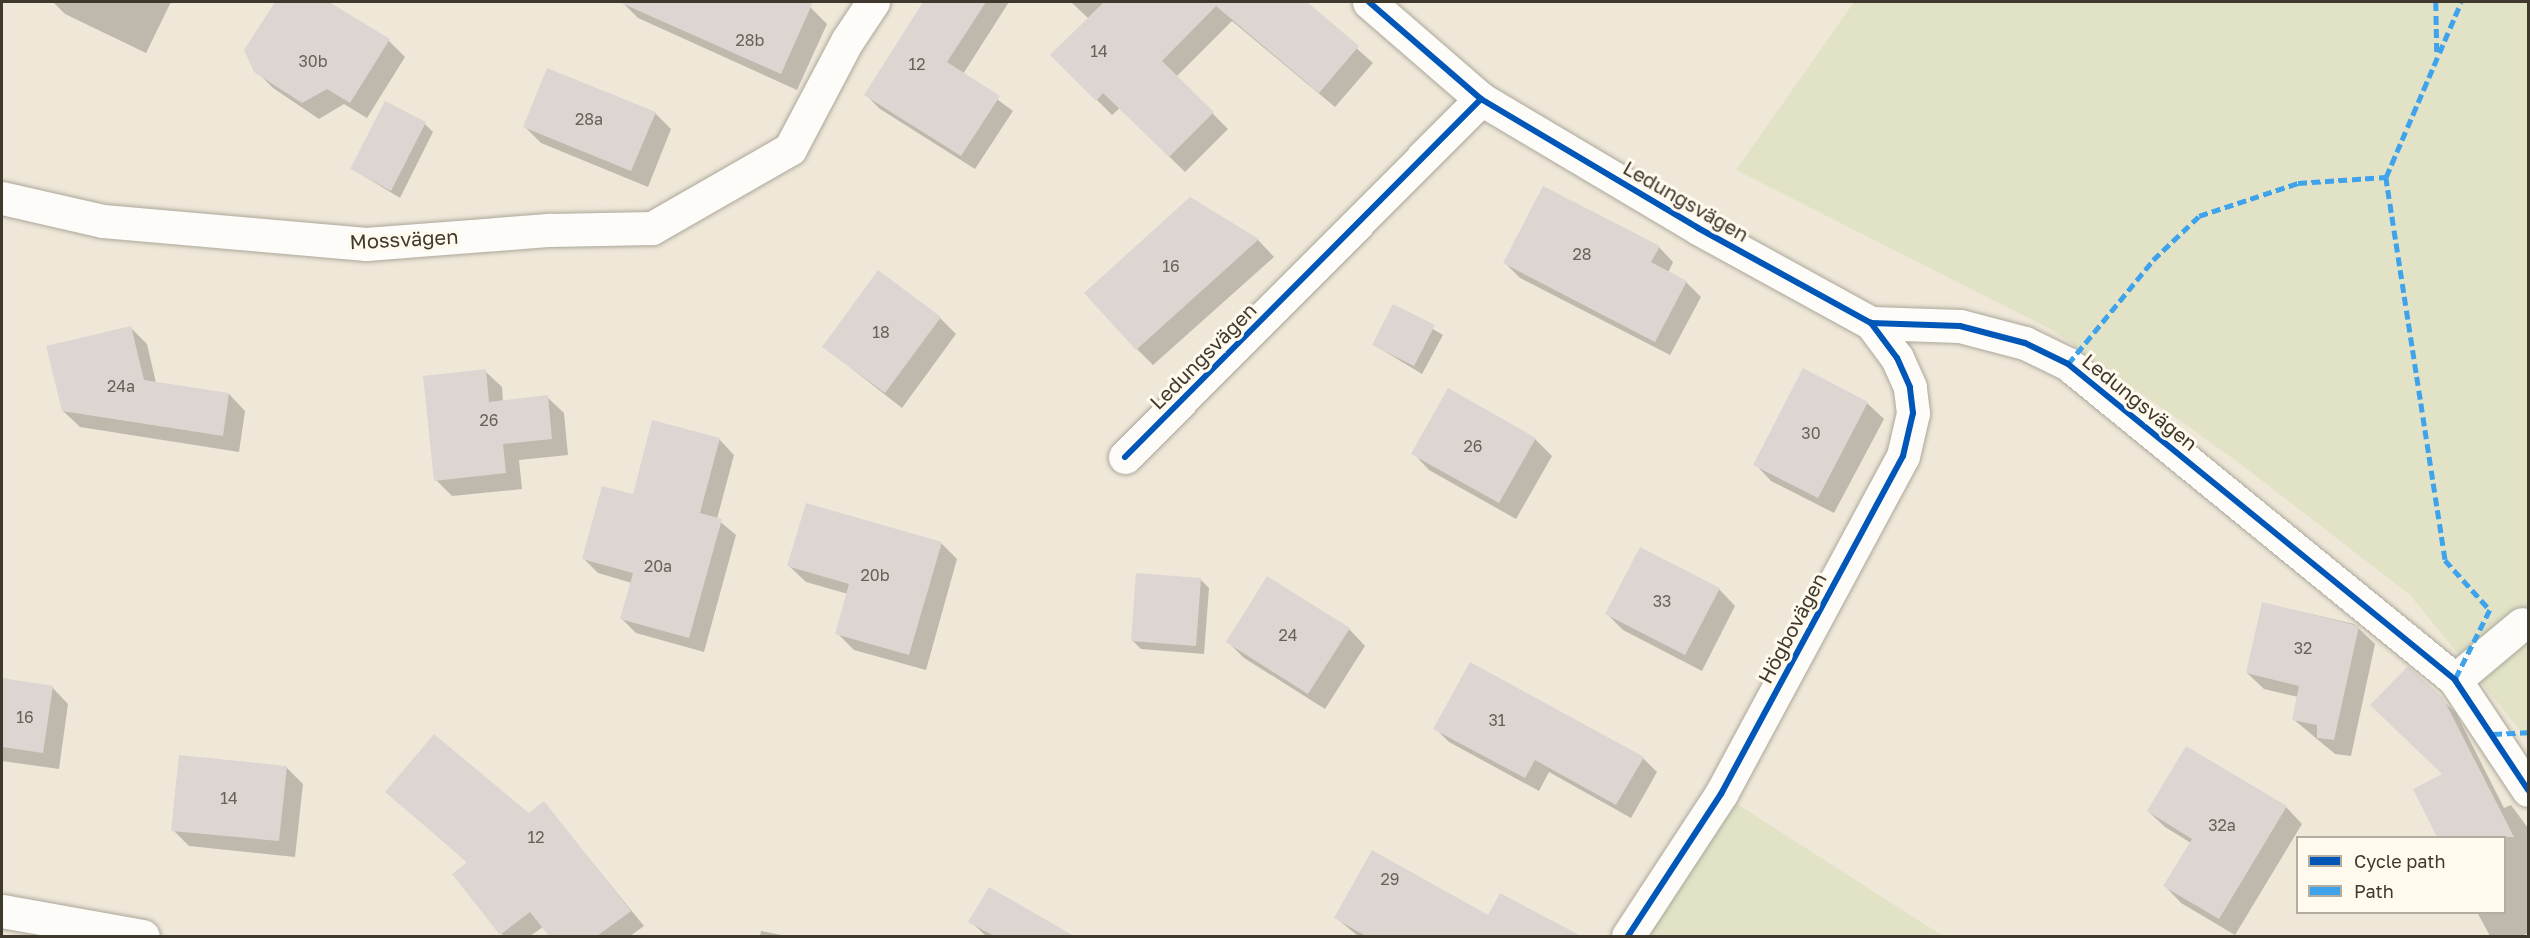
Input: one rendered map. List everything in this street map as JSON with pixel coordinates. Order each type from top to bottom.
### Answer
[{"type":"street","name":"Mossvägen","points":[[2,198],[103,221],[366,244],[550,230],[652,228],[790,149],[847,41],[873,2]]},
{"type":"street","name":"Ledungsvägen","points":[[1369,2],[1481,99],[1698,228],[1871,323],[1960,326],[2025,343],[2068,364],[2455,680],[2529,790]]},
{"type":"street","name":"Ledungsvägen","points":[[1125,457],[1481,99]]},
{"type":"street","name":"Högbovägen","points":[[1628,936],[1720,794],[1903,456],[1913,413],[1910,387],[1897,358],[1871,323]]},
{"type":"street","points":[[2455,680],[2522,624]]},
{"type":"street","points":[[2,911],[143,936]]},
{"type":"green space","points":[[1854,2],[2528,2],[2528,740],[2410,595],[2238,462],[2052,330],[1736,170]]},
{"type":"green space","points":[[1734,802],[1943,936],[1648,936]]},
{"type":"building","points":[[275,2],[329,2],[390,39],[350,103],[327,89],[302,103],[254,72],[244,50]]},
{"type":"building","points":[[619,2],[813,2],[781,74]]},
{"type":"building","points":[[923,2],[986,2],[947,62],[1000,96],[961,156],[864,95]]},
{"type":"building","points":[[1104,2],[1307,2],[1359,46],[1319,93],[1216,6],[1162,61],[1214,112],[1169,157],[1103,93],[1096,101],[1050,55]]},
{"type":"building","points":[[547,68],[656,112],[631,171],[523,127]]},
{"type":"building","points":[[385,101],[426,122],[391,191],[350,169]]},
{"type":"building","points":[[1543,186],[1660,246],[1651,262],[1687,281],[1655,342],[1503,263]]},
{"type":"building","points":[[1190,197],[1259,239],[1136,350],[1084,293]]},
{"type":"building","points":[[878,270],[941,317],[885,393],[822,347]]},
{"type":"building","points":[[1393,304],[1435,325],[1414,366],[1372,345]]},
{"type":"building","points":[[131,326],[144,380],[229,393],[223,436],[62,411],[46,346]]},
{"type":"building","points":[[1803,368],[1868,402],[1818,498],[1753,465]]},
{"type":"building","points":[[486,369],[489,402],[548,395],[552,439],[503,444],[506,473],[434,481],[423,376]]},
{"type":"building","points":[[1448,388],[1536,438],[1499,503],[1411,454]]},
{"type":"building","points":[[652,420],[720,438],[700,513],[722,519],[689,638],[620,619],[633,573],[582,559],[602,486],[633,494]]},
{"type":"building","points":[[806,503],[942,542],[909,655],[835,634],[849,584],[787,566]]},
{"type":"building","points":[[1640,547],[1720,588],[1685,655],[1605,614]]},
{"type":"building","points":[[1136,573],[1201,578],[1196,646],[1131,641]]},
{"type":"building","points":[[1267,576],[1350,628],[1308,694],[1226,642]]},
{"type":"building","points":[[2262,602],[2359,626],[2334,740],[2317,738],[2317,725],[2292,720],[2299,686],[2246,673]]},
{"type":"building","points":[[1470,662],[1644,757],[1616,805],[1535,760],[1525,778],[1433,729]]},
{"type":"building","points":[[2408,666],[2443,698],[2514,837],[2436,836],[2413,789],[2442,774],[2370,705]]},
{"type":"building","points":[[2,678],[53,686],[43,753],[2,747]]},
{"type":"building","points":[[434,734],[529,813],[544,801],[631,911],[597,936],[549,936],[530,912],[500,935],[452,874],[467,862],[385,792]]},
{"type":"building","points":[[2186,746],[2287,806],[2219,919],[2163,886],[2192,839],[2147,811]]},
{"type":"building","points":[[179,755],[287,766],[279,841],[171,831]]},
{"type":"building","points":[[1372,850],[1488,915],[1500,893],[1581,936],[1366,936],[1334,918]]},
{"type":"building","points":[[989,887],[1074,936],[994,936],[968,922]]},
{"type":"marked path","points":[[2436,2],[2437,52]]},
{"type":"marked path","points":[[2068,364],[2153,260],[2199,216],[2298,183],[2386,177],[2461,2]]},
{"type":"marked path","points":[[2386,177],[2445,560],[2490,610],[2455,680]]},
{"type":"marked path","points":[[2493,734],[2528,732]]},
{"type":"cycle path","points":[[1369,2],[1481,99],[1698,228],[1871,323],[1960,326],[2025,343],[2068,364],[2455,680],[2528,790]]},
{"type":"cycle path","points":[[1125,457],[1481,99]]},
{"type":"cycle path","points":[[1628,936],[1721,794],[1903,456],[1913,413],[1910,387],[1897,358],[1871,323]]}]
